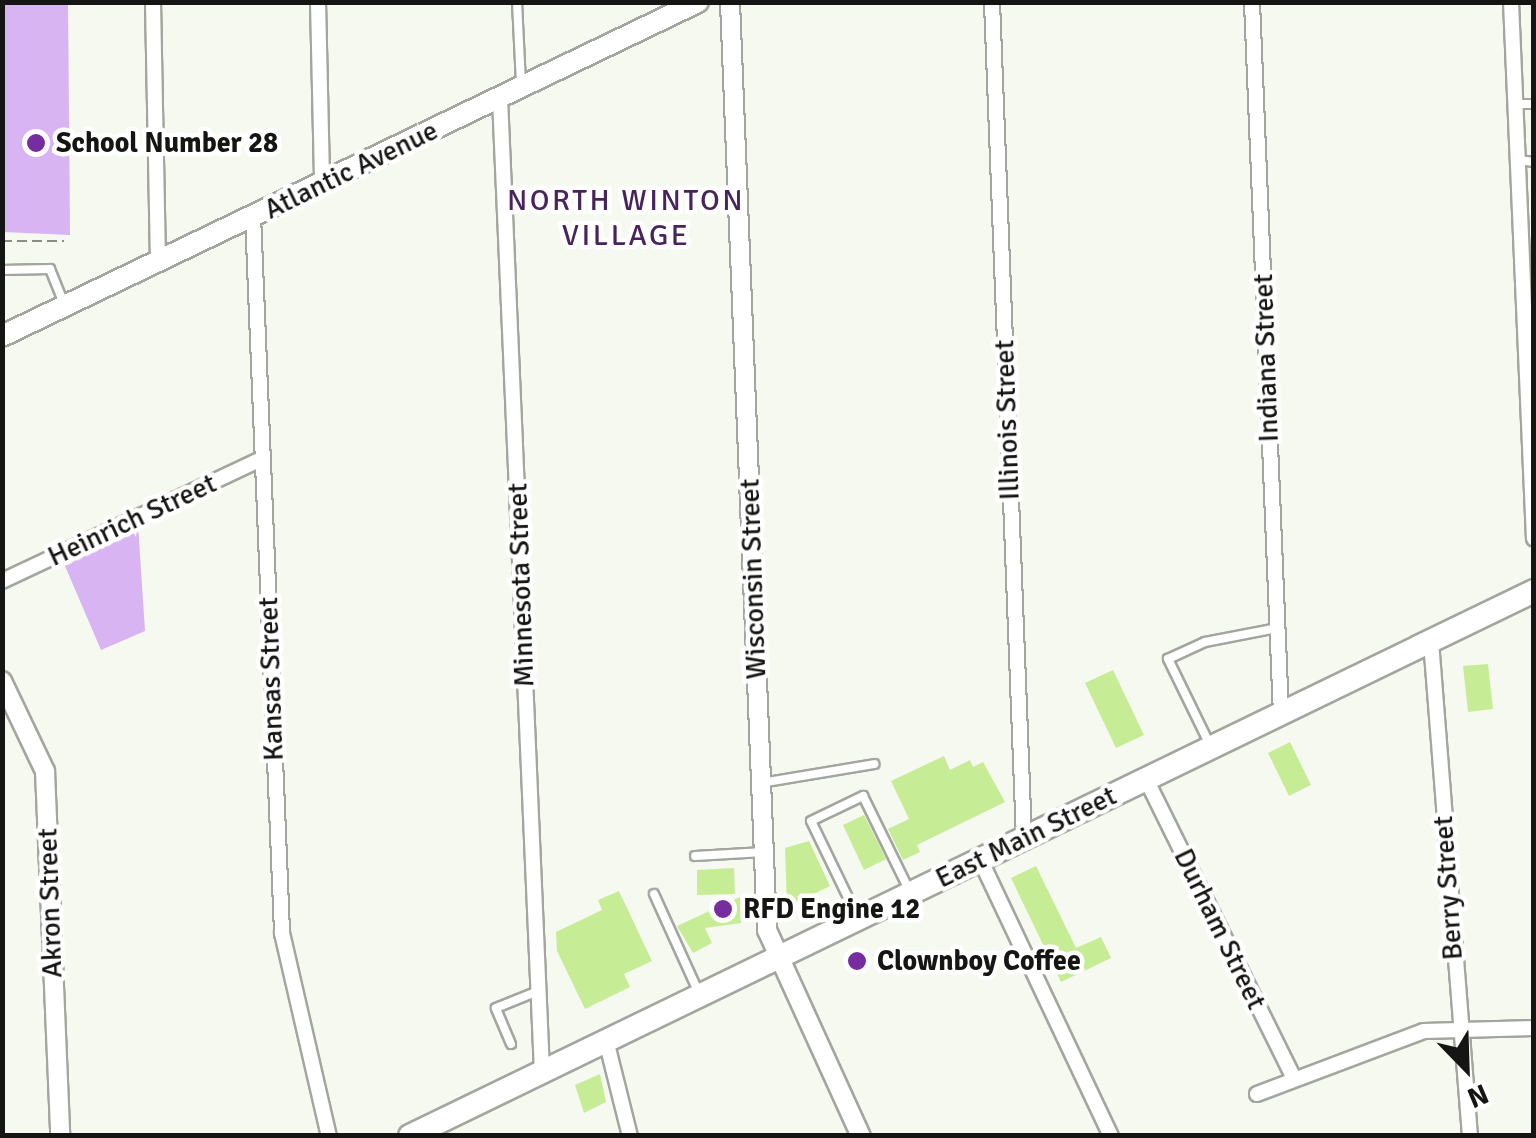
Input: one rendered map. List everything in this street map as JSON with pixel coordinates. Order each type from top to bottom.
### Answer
[{"type":"main road","name":"Atlantic Avenue","points":[[2,336],[521,88],[660,12],[698,2]]},
{"type":"main road","name":"East Main Street","points":[[410,1136],[1534,591]]},
{"type":"street","points":[[153,2],[158,261]]},
{"type":"street","points":[[318,2],[322,182]]},
{"type":"street","name":"Wisconsin Street","points":[[730,2],[767,930],[776,958],[861,1136]]},
{"type":"street","name":"Illinois Street","points":[[992,2],[1024,838]]},
{"type":"street","name":"Indiana Street","points":[[1252,2],[1281,714]]},
{"type":"street","points":[[1511,2],[1516,104],[1526,161],[1534,540]]},
{"type":"street","name":"Minnesota Street","points":[[500,98],[542,1071]]},
{"type":"street","name":"Kansas Street","points":[[254,216],[282,934],[329,1136]]},
{"type":"street","name":"Heinrich Street","points":[[2,581],[262,459]]},
{"type":"street","name":"Berry Street","points":[[1432,641],[1458,1031],[1470,1136]]},
{"type":"street","name":"Akron Street","points":[[2,681],[45,771],[60,1136]]},
{"type":"street","name":"Durham Street","points":[[1146,779],[1294,1080]]},
{"type":"street","points":[[980,860],[1111,1136]]},
{"type":"street","points":[[1257,1094],[1424,1031],[1534,1028]]},
{"type":"street","points":[[606,1040],[630,1136]]},
{"type":"lane","points":[[517,2],[521,88]]},
{"type":"lane","points":[[1516,104],[1534,104]]},
{"type":"lane","points":[[2,270],[50,269],[64,306]]},
{"type":"lane","points":[[1211,748],[1168,660],[1205,642],[1277,628]]},
{"type":"lane","points":[[761,784],[874,764]]},
{"type":"lane","points":[[858,918],[811,821],[863,796],[911,892]]},
{"type":"lane","points":[[695,856],[764,852]]},
{"type":"lane","points":[[654,894],[700,996]]},
{"type":"lane","points":[[511,1044],[496,1008],[538,990]]},
{"type":"path","points":[[2,241],[64,242]]},
{"type":"shaded area","name":"School Number 28","points":[[2,3],[68,3],[70,235],[3,232]]},
{"type":"shaded area","points":[[138,524],[145,631],[101,650],[62,559]]},
{"type":"building","points":[[1488,664],[1493,709],[1468,712],[1463,666]]},
{"type":"building","points":[[1113,670],[1144,735],[1116,748],[1085,683]]},
{"type":"building","points":[[1290,742],[1311,785],[1289,796],[1268,753]]},
{"type":"building","points":[[944,756],[950,770],[970,760],[973,767],[983,762],[1005,802],[917,845],[920,852],[903,860],[888,829],[909,819],[891,781]]},
{"type":"building","points":[[864,815],[886,859],[864,870],[843,825]]},
{"type":"building","points":[[809,841],[830,886],[787,907],[785,848]]},
{"type":"building","points":[[1036,866],[1076,948],[1101,937],[1111,958],[1061,982],[1011,878]]},
{"type":"building","points":[[734,868],[735,894],[697,895],[697,870]]},
{"type":"building","points":[[619,891],[652,961],[624,974],[630,987],[585,1009],[557,951],[556,932],[602,910],[598,900]]},
{"type":"building","points":[[740,897],[741,923],[705,928],[712,943],[693,953],[677,926]]},
{"type":"building","points":[[600,1074],[606,1102],[584,1113],[575,1085]]},
{"type":"place","name":"School Number 28","points":[[36,143]]},
{"type":"place","name":"RFD Engine 12","points":[[723,909]]},
{"type":"place","name":"Clownboy Coffee","points":[[857,961]]},
{"type":"district","name":"NORTH WINTON VILLAGE","points":[[626,218]]}]
